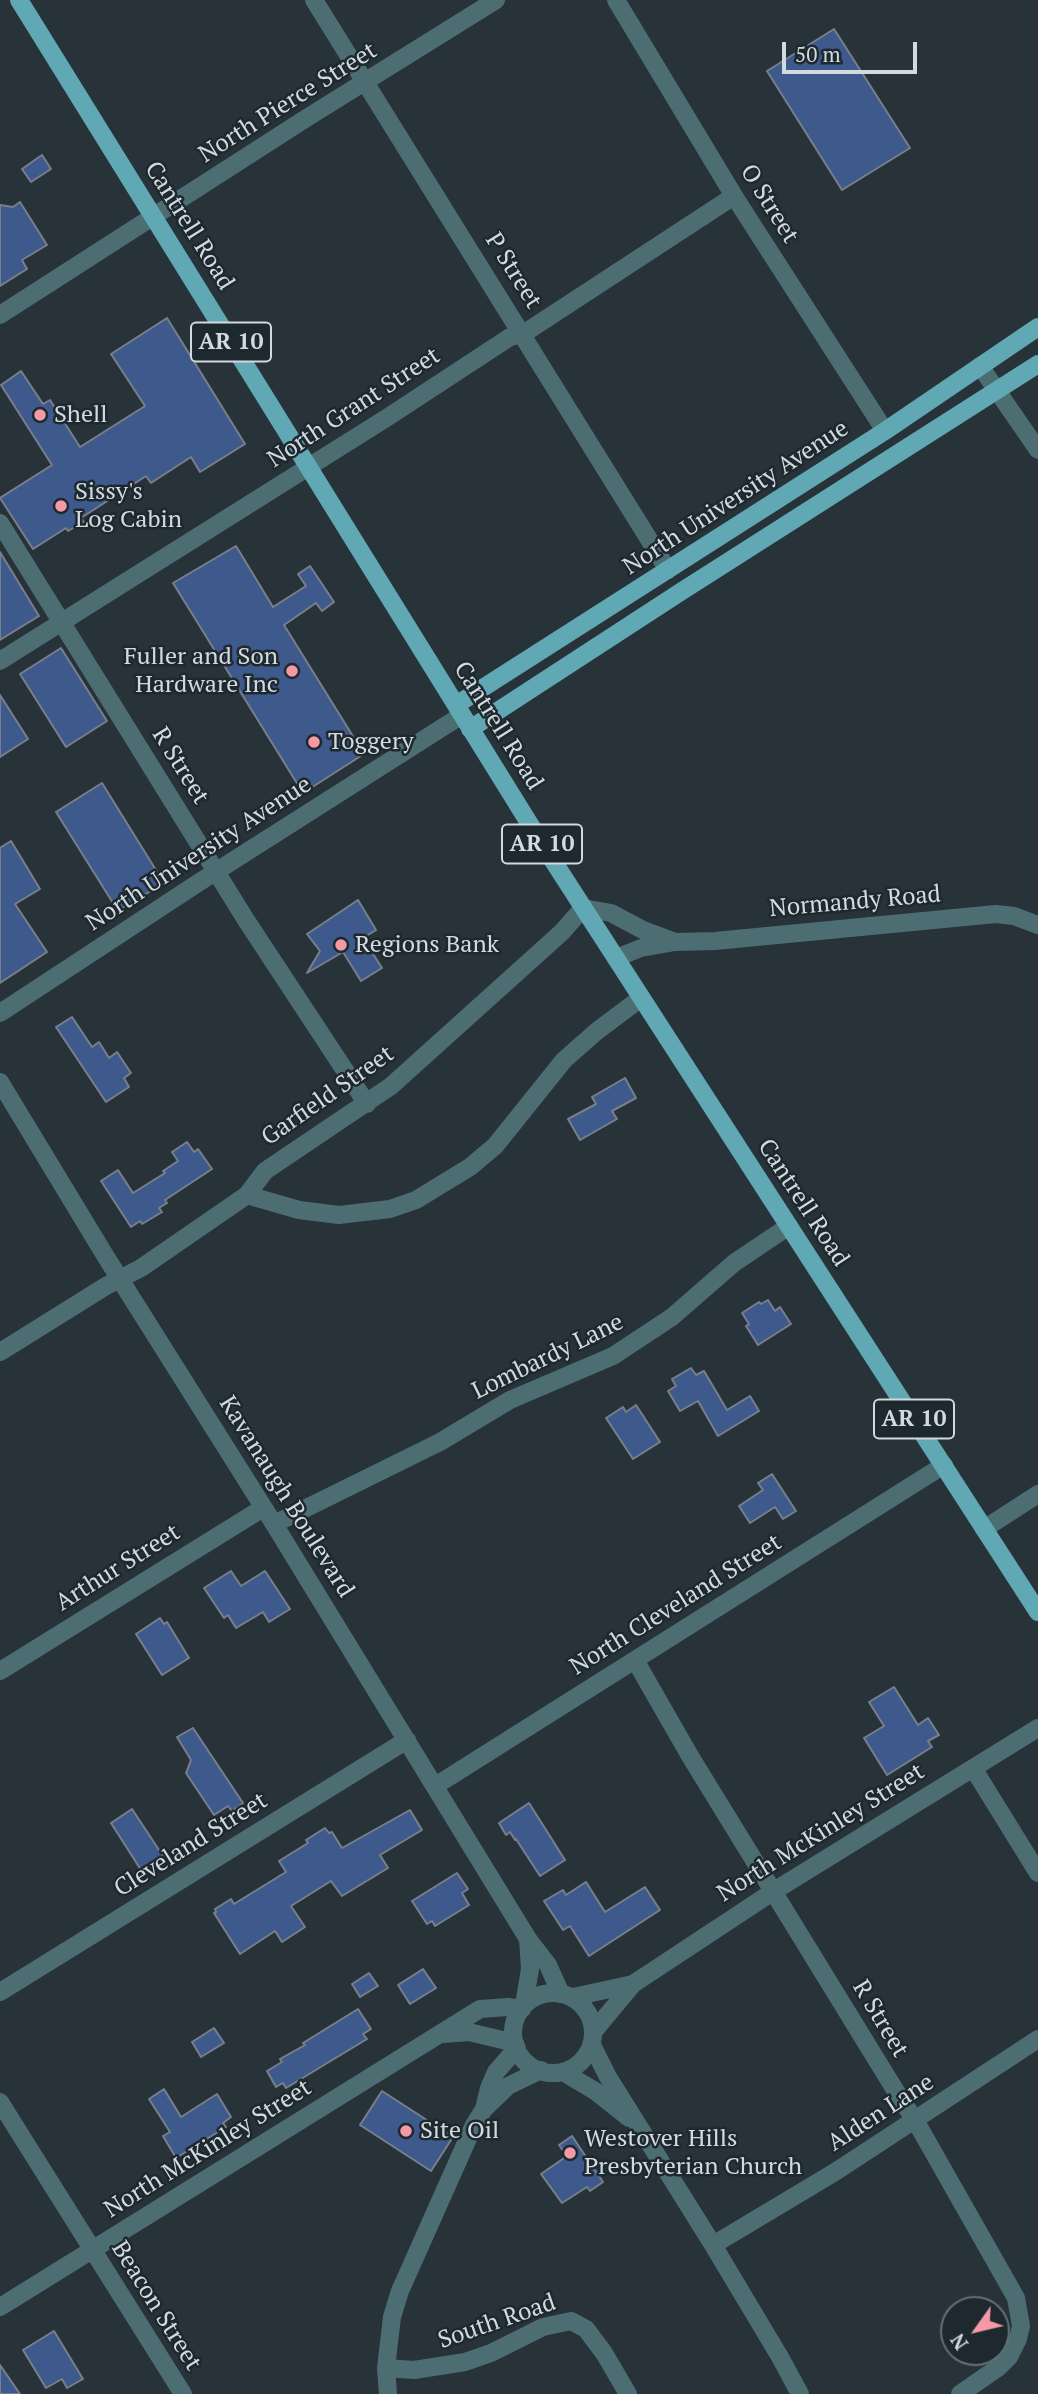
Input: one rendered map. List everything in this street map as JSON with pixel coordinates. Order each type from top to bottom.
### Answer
[{"type":"main road","name":"Cantrell Road","points":[[19,0],[583,908],[1038,1612]]},
{"type":"main road","name":"North University Avenue","points":[[462,716],[668,570],[885,431],[1038,327]]},
{"type":"main road","name":"North University Avenue","points":[[462,716],[682,591],[1038,364]]},
{"type":"street","name":"P Street","points":[[314,0],[668,570]]},
{"type":"street","name":"North Pierce Street","points":[[0,315],[496,0]]},
{"type":"street","name":"O Street","points":[[616,0],[734,196],[885,431]]},
{"type":"street","name":"North Grant Street","points":[[0,661],[510,337],[523,334],[734,196]]},
{"type":"street","points":[[980,366],[1038,450]]},
{"type":"street","name":"R Street","points":[[0,523],[217,871],[367,1104]]},
{"type":"street","name":"North University Avenue","points":[[0,1013],[217,871],[462,716]]},
{"type":"street","name":"Normandy Road","points":[[583,908],[611,913],[643,930],[675,942]]},
{"type":"street","name":"Garfield Street","points":[[0,1352],[141,1268],[247,1195],[265,1171],[391,1086],[562,932],[583,908]]},
{"type":"street","name":"Normandy Road","points":[[616,958],[641,948],[675,942],[715,941],[996,914],[1014,916],[1038,925]]},
{"type":"street","points":[[247,1195],[299,1210],[338,1215],[390,1209],[415,1199],[470,1167],[495,1146],[564,1060],[641,998]]},
{"type":"street","name":"Kavanaugh Boulevard","points":[[0,1082],[528,1939],[567,1996]]},
{"type":"street","name":"Lombardy Lane","points":[[274,1524],[430,1448],[510,1400],[613,1356],[672,1317],[734,1263],[789,1226]]},
{"type":"street","name":"North Cleveland Street","points":[[435,1786],[944,1465]]},
{"type":"street","points":[[984,1530],[1038,1494]]},
{"type":"street","name":"Arthur Street","points":[[0,1671],[263,1508]]},
{"type":"street","name":"R Street","points":[[635,1660],[915,2120],[1016,2298],[1021,2326],[1009,2357],[960,2394]]},
{"type":"street","name":"North McKinley Street","points":[[633,1984],[774,1891],[1038,1728]]},
{"type":"street","name":"Cleveland Street","points":[[0,1992],[407,1740]]},
{"type":"street","points":[[973,1768],[1038,1873]]},
{"type":"street","points":[[528,1939],[530,1969],[523,2007],[513,2028],[516,2045],[527,2063],[541,2070],[550,2073],[563,2072],[586,2057],[593,2038],[633,1984]]},
{"type":"street","points":[[523,2007],[534,1997],[546,1993],[567,1996],[633,1984]]},
{"type":"street","points":[[567,1996],[583,2006],[590,2018],[599,2062],[780,2357],[797,2393]]},
{"type":"street","name":"North McKinley Street","points":[[0,2308],[480,2009],[523,2007]]},
{"type":"street","points":[[443,2034],[468,2032],[516,2045]]},
{"type":"street","name":"Alden Lane","points":[[713,2245],[835,2172],[1038,2039]]},
{"type":"street","points":[[484,2109],[496,2072],[516,2045]]},
{"type":"street","points":[[388,2394],[386,2368],[392,2317],[400,2291],[474,2125],[484,2109],[509,2086],[541,2070]]},
{"type":"street","points":[[563,2072],[595,2091],[637,2124]]},
{"type":"street","name":"Beacon Street","points":[[0,2102],[183,2394]]},
{"type":"street","name":"South Road","points":[[386,2368],[414,2370],[465,2362],[491,2353],[544,2327],[571,2321],[586,2329],[628,2394]]},
{"type":"building","points":[[834,29],[910,148],[842,190],[767,71]]},
{"type":"building","points":[[42,155],[51,169],[31,182],[22,169]]},
{"type":"building","points":[[20,202],[47,245],[22,260],[27,269],[0,286],[0,205],[13,207]]},
{"type":"building","points":[[167,318],[245,444],[200,472],[191,457],[151,483],[146,476],[81,518],[84,522],[68,531],[66,528],[33,549],[0,498],[52,465],[1,385],[21,371],[43,404],[50,400],[80,447],[145,406],[111,354]]},
{"type":"building","points":[[236,546],[273,607],[306,586],[298,574],[310,566],[334,602],[322,611],[316,603],[284,625],[364,754],[303,793],[173,583]]},
{"type":"building","points":[[0,552],[39,616],[0,640]]},
{"type":"building","points":[[61,648],[107,721],[66,747],[20,674]]},
{"type":"building","points":[[0,695],[28,739],[0,757]]},
{"type":"building","points":[[102,783],[164,883],[118,911],[56,812]]},
{"type":"building","points":[[11,841],[40,889],[15,904],[47,952],[0,983],[0,848]]},
{"type":"building","name":"Regions Bank","points":[[358,900],[376,930],[363,938],[382,968],[361,981],[343,952],[307,973],[320,951],[307,934]]},
{"type":"building","points":[[72,1017],[92,1047],[99,1042],[109,1058],[117,1052],[131,1073],[124,1078],[129,1087],[106,1102],[56,1027]]},
{"type":"building","points":[[625,1078],[636,1098],[612,1111],[617,1119],[580,1140],[568,1119],[596,1104],[592,1097]]},
{"type":"building","points":[[187,1142],[194,1152],[198,1149],[212,1169],[165,1200],[167,1203],[159,1208],[162,1212],[131,1227],[101,1181],[118,1170],[133,1193],[165,1173],[163,1171],[178,1161],[172,1152]]},
{"type":"building","points":[[768,1300],[775,1311],[780,1307],[791,1324],[758,1345],[746,1326],[749,1324],[742,1313],[759,1302],[761,1304]]},
{"type":"building","points":[[691,1368],[696,1375],[704,1371],[727,1410],[750,1396],[759,1411],[718,1436],[698,1401],[680,1411],[668,1391],[676,1386],[672,1379]]},
{"type":"building","points":[[636,1405],[660,1442],[633,1459],[606,1418],[623,1407],[626,1412]]},
{"type":"building","points":[[772,1474],[796,1511],[783,1519],[775,1507],[750,1523],[739,1506],[763,1490],[758,1483]]},
{"type":"building","points":[[231,1571],[241,1586],[265,1571],[290,1609],[269,1622],[263,1612],[236,1628],[228,1615],[224,1618],[204,1588]]},
{"type":"building","points":[[160,1618],[164,1624],[167,1622],[189,1658],[162,1675],[136,1634]]},
{"type":"building","points":[[894,1687],[918,1725],[928,1718],[939,1735],[928,1741],[932,1747],[887,1775],[864,1738],[884,1726],[869,1702]]},
{"type":"building","points":[[193,1728],[243,1803],[232,1811],[228,1806],[214,1815],[186,1773],[191,1760],[177,1737]]},
{"type":"building","points":[[529,1803],[565,1860],[540,1876],[516,1839],[510,1832],[506,1835],[499,1823]]},
{"type":"building","points":[[132,1809],[163,1856],[141,1870],[111,1823]]},
{"type":"building","points":[[410,1810],[422,1830],[380,1855],[388,1868],[342,1896],[331,1881],[291,1906],[305,1927],[282,1942],[275,1931],[240,1954],[214,1913],[215,1909],[231,1899],[234,1904],[286,1872],[279,1861],[308,1843],[306,1840],[325,1828],[329,1833],[332,1832],[342,1848]]},
{"type":"building","points":[[457,1873],[468,1889],[462,1893],[469,1905],[435,1926],[432,1921],[427,1924],[412,1901]]},
{"type":"building","points":[[586,1882],[605,1912],[645,1887],[660,1910],[589,1956],[570,1926],[563,1930],[544,1901],[563,1890],[566,1895]]},
{"type":"building","points":[[423,1969],[436,1988],[410,2004],[398,1985]]},
{"type":"building","points":[[369,1973],[378,1986],[360,1997],[352,1984]]},
{"type":"building","points":[[358,2009],[371,2029],[363,2034],[367,2039],[286,2088],[283,2083],[276,2087],[267,2071],[282,2062],[280,2059],[305,2045],[303,2043]]},
{"type":"building","points":[[214,2028],[224,2043],[201,2057],[192,2042]]},
{"type":"building","points":[[164,2089],[181,2117],[217,2094],[231,2117],[223,2123],[226,2127],[176,2158],[163,2136],[170,2132],[149,2099]]},
{"type":"building","name":"Site Oil","points":[[382,2091],[453,2137],[431,2171],[360,2125]]},
{"type":"building","points":[[572,2136],[603,2182],[590,2191],[587,2187],[562,2203],[541,2174],[567,2156],[559,2145]]},
{"type":"building","points":[[54,2331],[83,2379],[67,2388],[62,2379],[46,2388],[23,2350]]},
{"type":"building","points":[[0,2365],[20,2394],[0,2394]]},
{"type":"place","name":"Shell","points":[[40,415]]},
{"type":"place","name":"Sissy's Log Cabin","points":[[61,506]]},
{"type":"place","name":"Fuller and Son Hardware Inc","points":[[292,671]]},
{"type":"place","name":"Toggery","points":[[314,742]]},
{"type":"place","name":"Regions Bank","points":[[341,945]]},
{"type":"place","name":"Site Oil","points":[[406,2131]]},
{"type":"place","name":"Westover Hills Presbyterian Church","points":[[570,2153]]}]
